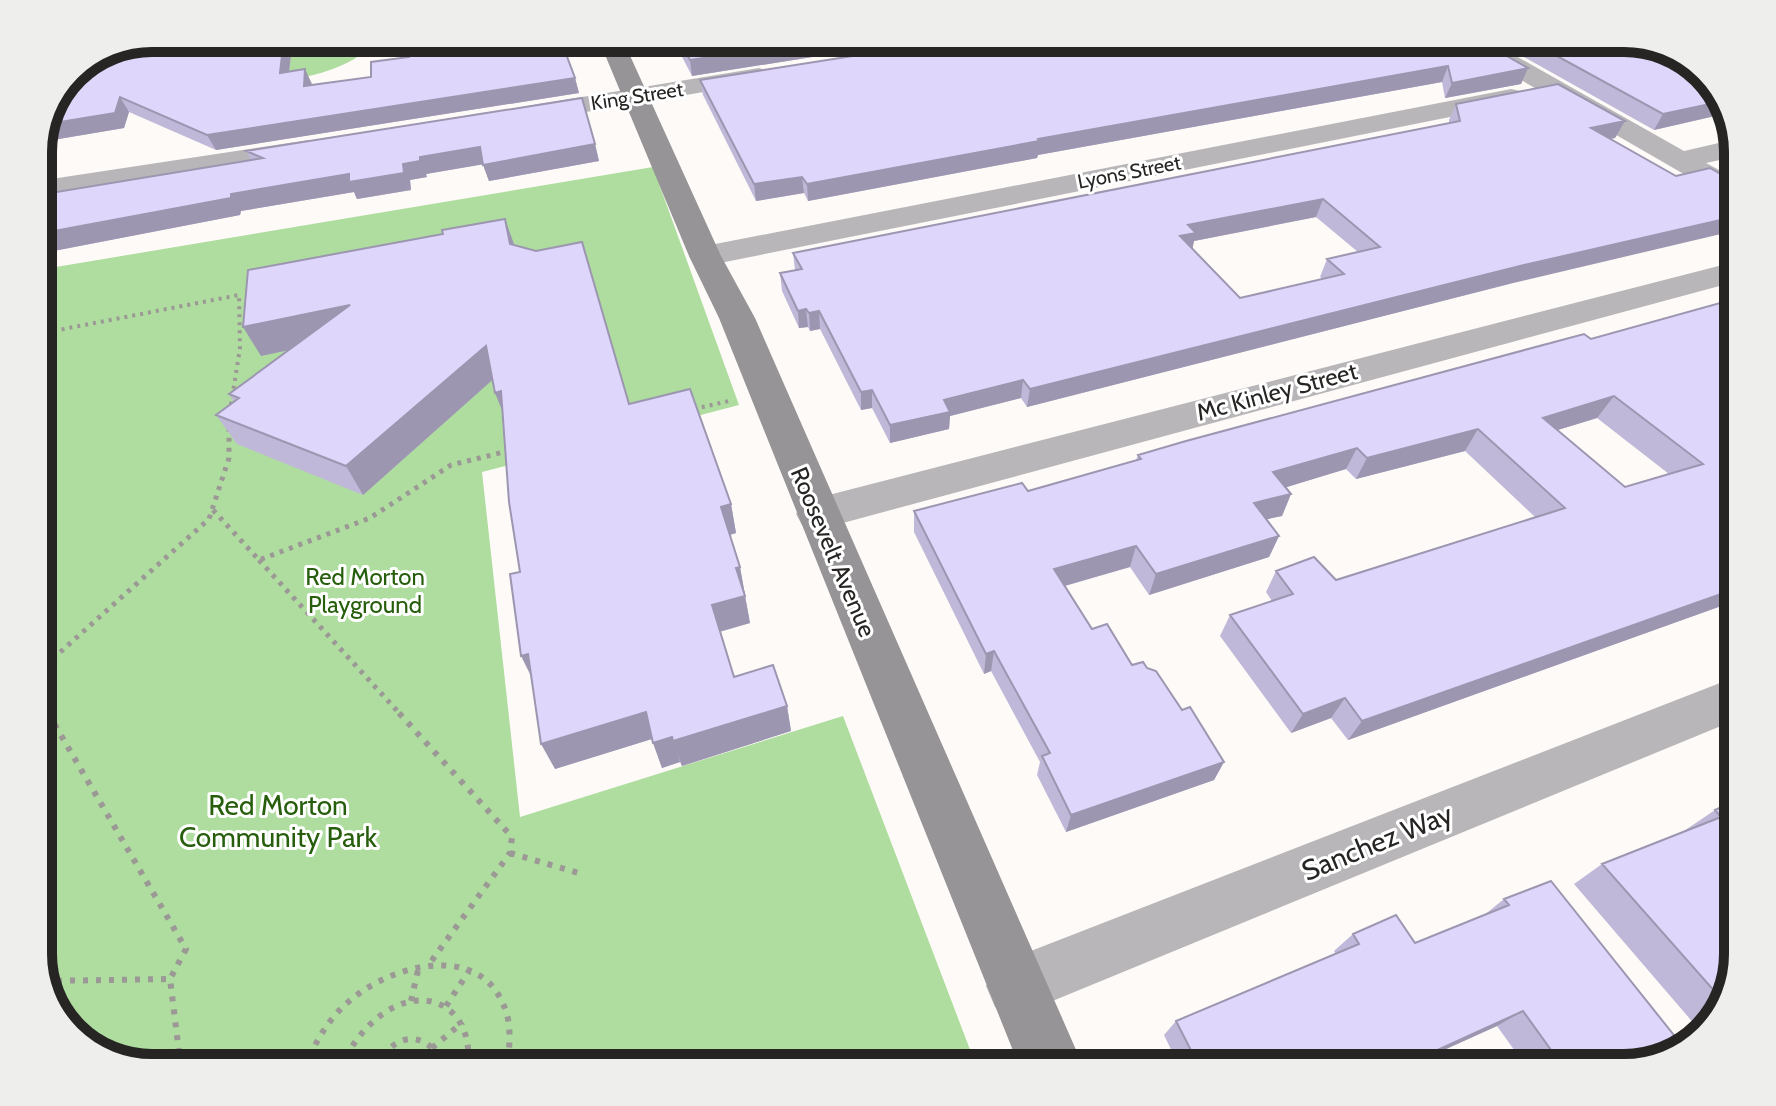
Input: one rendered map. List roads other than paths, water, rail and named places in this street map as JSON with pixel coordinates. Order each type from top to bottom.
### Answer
[{"type":"street","name":"Roosevelt Avenue","points":[[616,52],[705,256],[737,318],[1046,1054]]},
{"type":"street","points":[[1490,52],[1724,185]]},
{"type":"street","name":"King Street","points":[[493,120],[785,72]]},
{"type":"street","name":"Lyons Street","points":[[705,256],[1553,88]]},
{"type":"street","points":[[52,188],[336,144]]},
{"type":"street","points":[[1681,160],[1724,150]]},
{"type":"street","name":"Mc Kinley Street","points":[[817,514],[1724,275]]},
{"type":"street","name":"Sanchez Way","points":[[1016,986],[1724,703]]},
{"type":"park label","name":"Red Morton Playground","points":[[365,591]]},
{"type":"park label","name":"Red Morton Community Park","points":[[278,821]]}]
